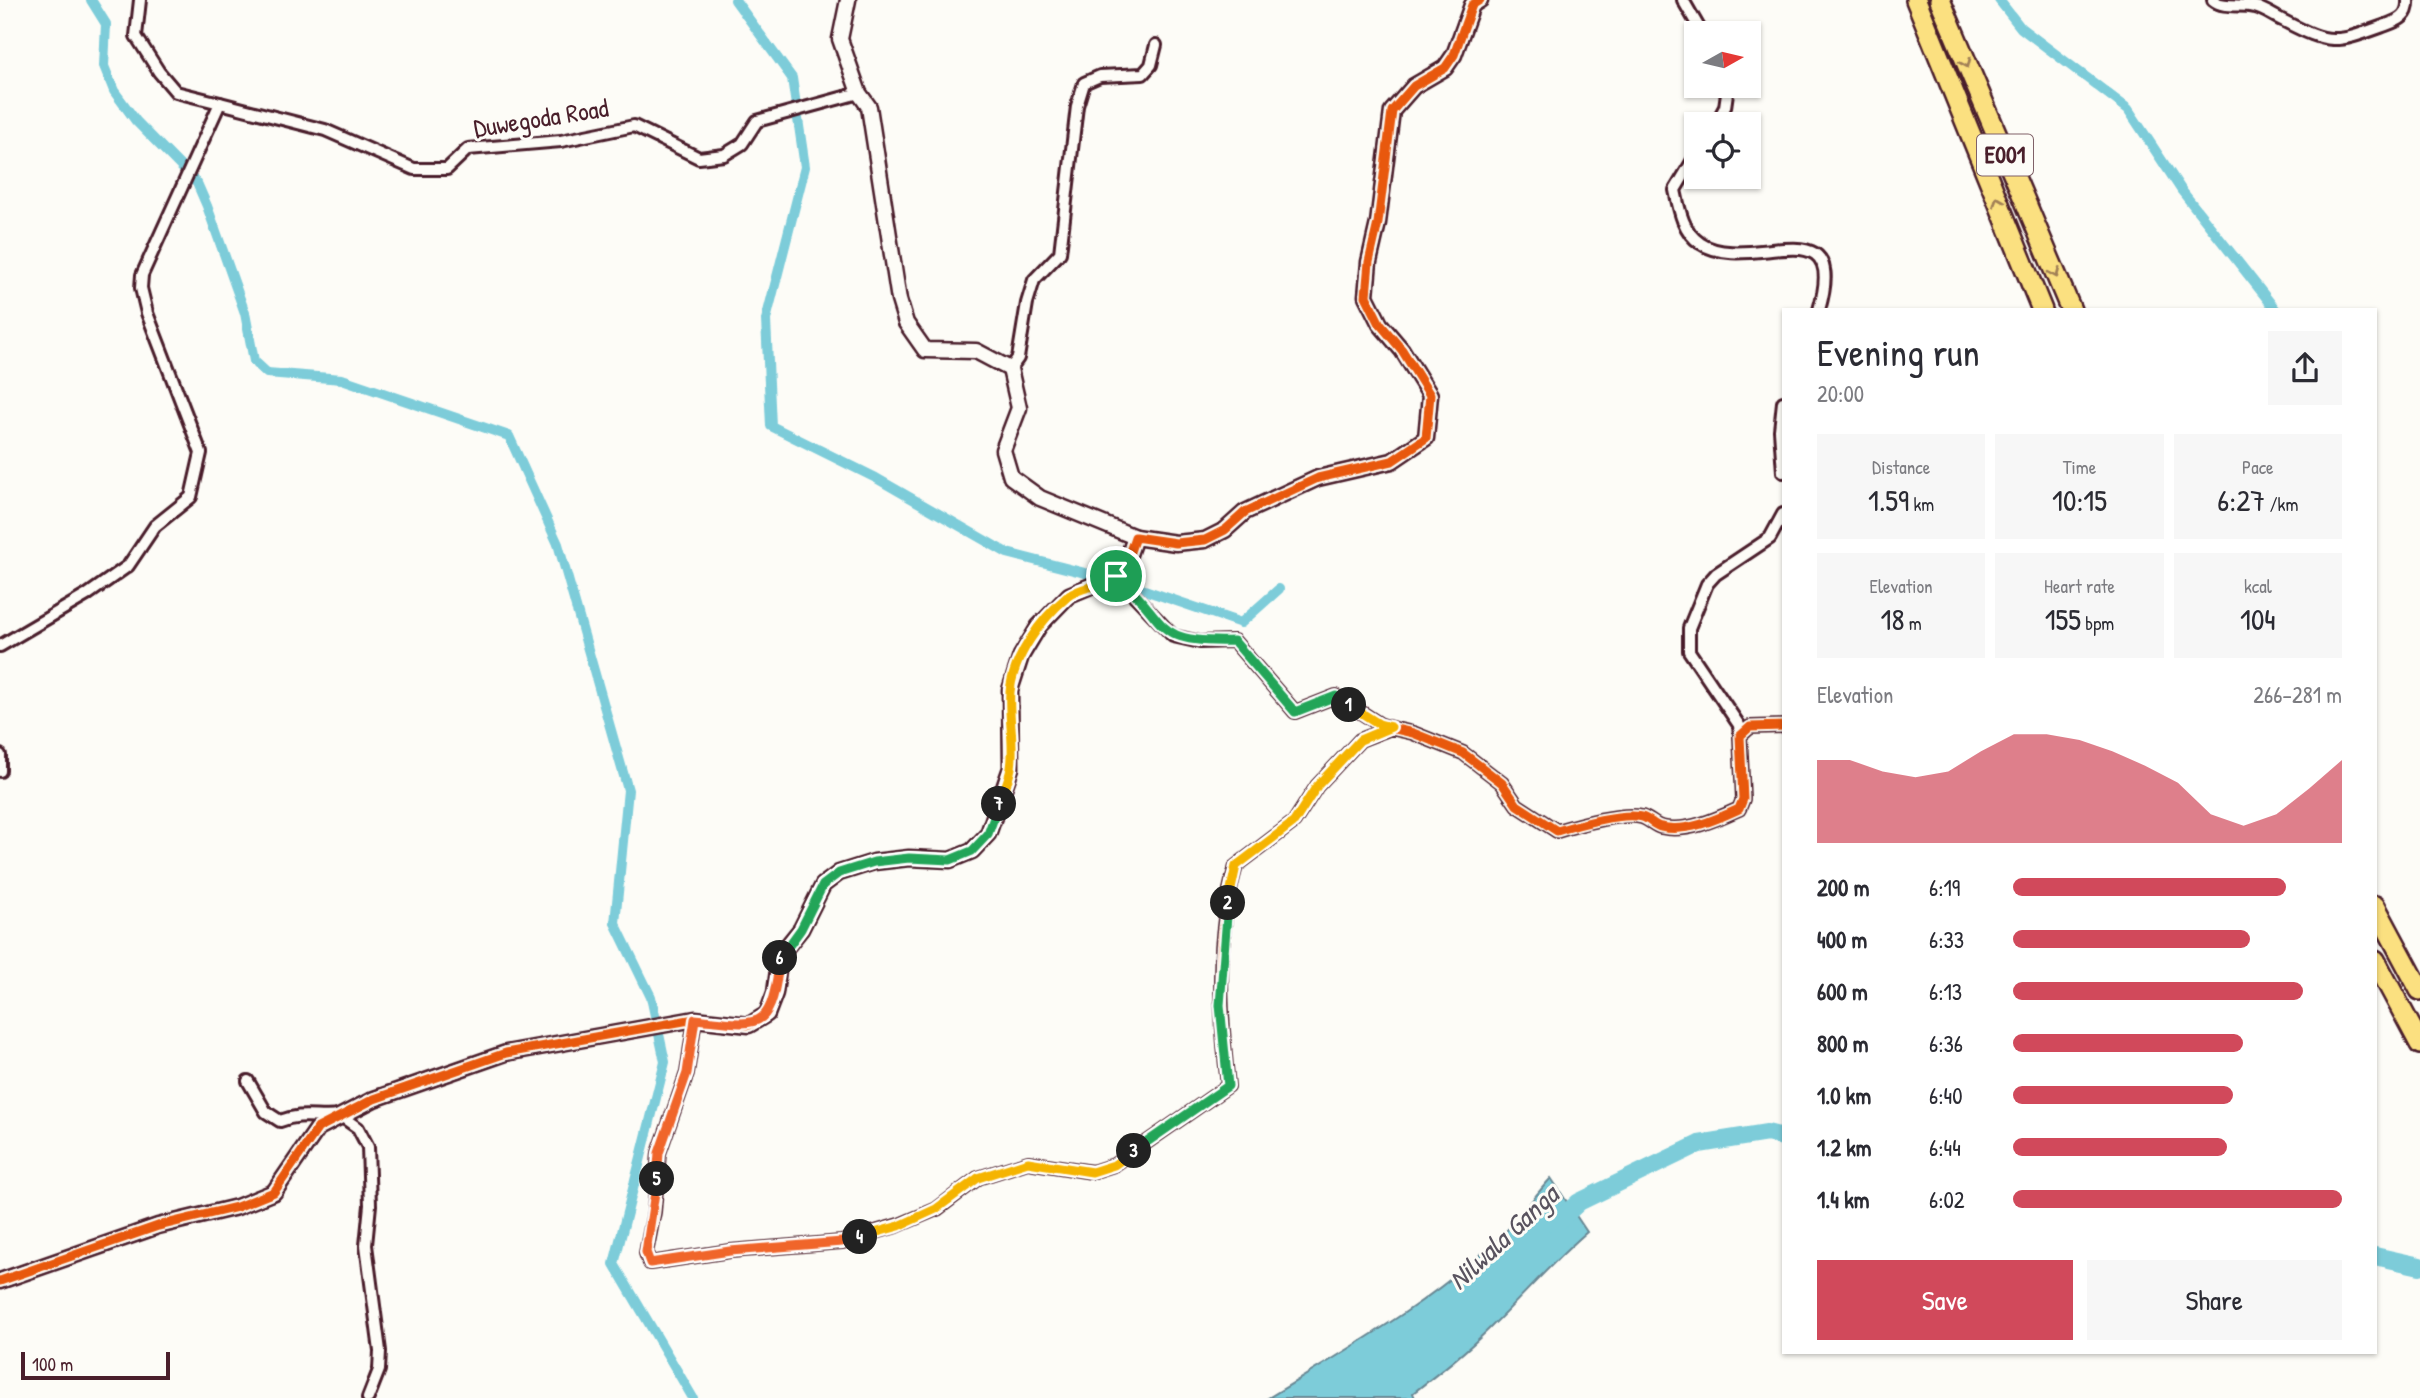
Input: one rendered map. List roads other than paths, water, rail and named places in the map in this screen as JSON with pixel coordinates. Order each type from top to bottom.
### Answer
[{"type":"highway","name":"E001","points":[[1916,0],[2041,308]]},
{"type":"highway","name":"E001","points":[[1940,0],[2070,308]]},
{"type":"highway","points":[[2377,910],[2420,990]]},
{"type":"highway","points":[[2377,964],[2420,1044]]},
{"type":"street","name":"Duwegoda Road","points":[[140,0],[136,36],[159,72],[176,92],[325,130],[414,169],[447,169],[468,149],[561,141],[634,126],[699,158],[724,155],[742,144],[757,121],[859,93]]},
{"type":"street","points":[[848,0],[840,39],[859,93],[869,107],[899,300],[906,323],[925,350],[976,351],[1010,369]]},
{"type":"street","points":[[1156,45],[1151,65],[1143,74],[1100,76],[1084,83],[1076,106],[1060,253],[1034,280],[1027,303],[1018,358],[1010,369],[1019,408],[1003,450],[1011,477],[1040,498],[1135,537],[1176,543],[1205,540],[1225,530],[1245,512],[1318,478],[1392,461],[1426,438],[1430,396],[1402,350],[1380,324],[1366,296],[1369,262],[1378,223],[1392,111],[1414,86],[1445,68],[1454,55],[1472,5],[1480,0]]},
{"type":"street","points":[[1683,0],[1695,21]]},
{"type":"street","points":[[2213,0],[2218,4],[2256,3],[2316,38],[2330,41],[2349,39],[2402,20],[2420,4]]},
{"type":"street","points":[[2402,20],[2409,9],[2408,0]]},
{"type":"street","points":[[0,646],[87,595],[128,566],[155,526],[191,497],[201,453],[147,313],[141,288],[142,275],[220,103]]},
{"type":"street","points":[[1684,175],[1675,190],[1680,215],[1692,237],[1712,249],[1758,253],[1789,248],[1811,249],[1823,259],[1825,268],[1826,280],[1819,308]]},
{"type":"street","points":[[1782,411],[1782,458]]},
{"type":"street","points":[[1116,576],[1173,636],[1200,642],[1234,641],[1295,712],[1336,696],[1379,724],[1413,733],[1463,753],[1502,783],[1517,806],[1558,831],[1584,823],[1642,817],[1661,827],[1685,827],[1714,820],[1739,809],[1743,799],[1739,724],[1689,651],[1689,628],[1707,584],[1716,574],[1770,538],[1782,515]]},
{"type":"street","points":[[0,1281],[159,1226],[237,1207],[274,1192],[318,1128],[374,1099],[506,1053],[695,1019],[749,1025],[767,1014],[775,993],[780,955],[801,929],[823,885],[839,873],[874,862],[909,858],[950,860],[972,851],[988,834],[1011,768],[1010,690],[1021,656],[1039,626],[1069,595],[1093,585],[1104,586],[1116,576],[1125,565],[1135,537]]},
{"type":"street","points":[[1740,736],[1750,727],[1782,726]]},
{"type":"street","points":[[695,1019],[687,1073],[659,1153],[654,1212],[646,1252],[650,1263],[730,1251],[842,1242],[899,1226],[936,1209],[978,1178],[1028,1162],[1092,1172],[1114,1165],[1228,1086],[1220,1005],[1223,942],[1236,866],[1294,822],[1317,786],[1360,740],[1391,727]]},
{"type":"street","points":[[0,755],[0,771]]},
{"type":"street","points":[[248,1081],[266,1112],[280,1121],[299,1114],[316,1119],[341,1116],[358,1128],[368,1147],[370,1205],[366,1245],[380,1350],[379,1370],[368,1398]]},
{"type":"water","points":[[1551,1178],[1587,1232],[1482,1336],[1413,1393],[1415,1398],[1268,1398],[1390,1323],[1447,1282],[1502,1235]]},
{"type":"waterway","points":[[91,0],[106,24],[104,66],[114,91],[136,121],[197,183],[245,313],[254,361],[267,373],[342,379],[509,436],[558,544],[628,790],[615,923],[651,997],[665,1062],[614,1264],[693,1398]]},
{"type":"waterway","points":[[735,0],[792,78],[805,167],[766,320],[771,426],[876,478],[1007,553],[1124,583],[1241,623],[1279,589]]},
{"type":"waterway","points":[[1999,0],[2021,28],[2128,109],[2182,191],[2274,308]]},
{"type":"waterway","name":"Nilwala Ganga","points":[[1555,1224],[1579,1202],[1699,1144],[1767,1133],[1782,1137]]},
{"type":"waterway","name":"Nilwala Ganga","points":[[2377,1256],[2420,1266]]}]
